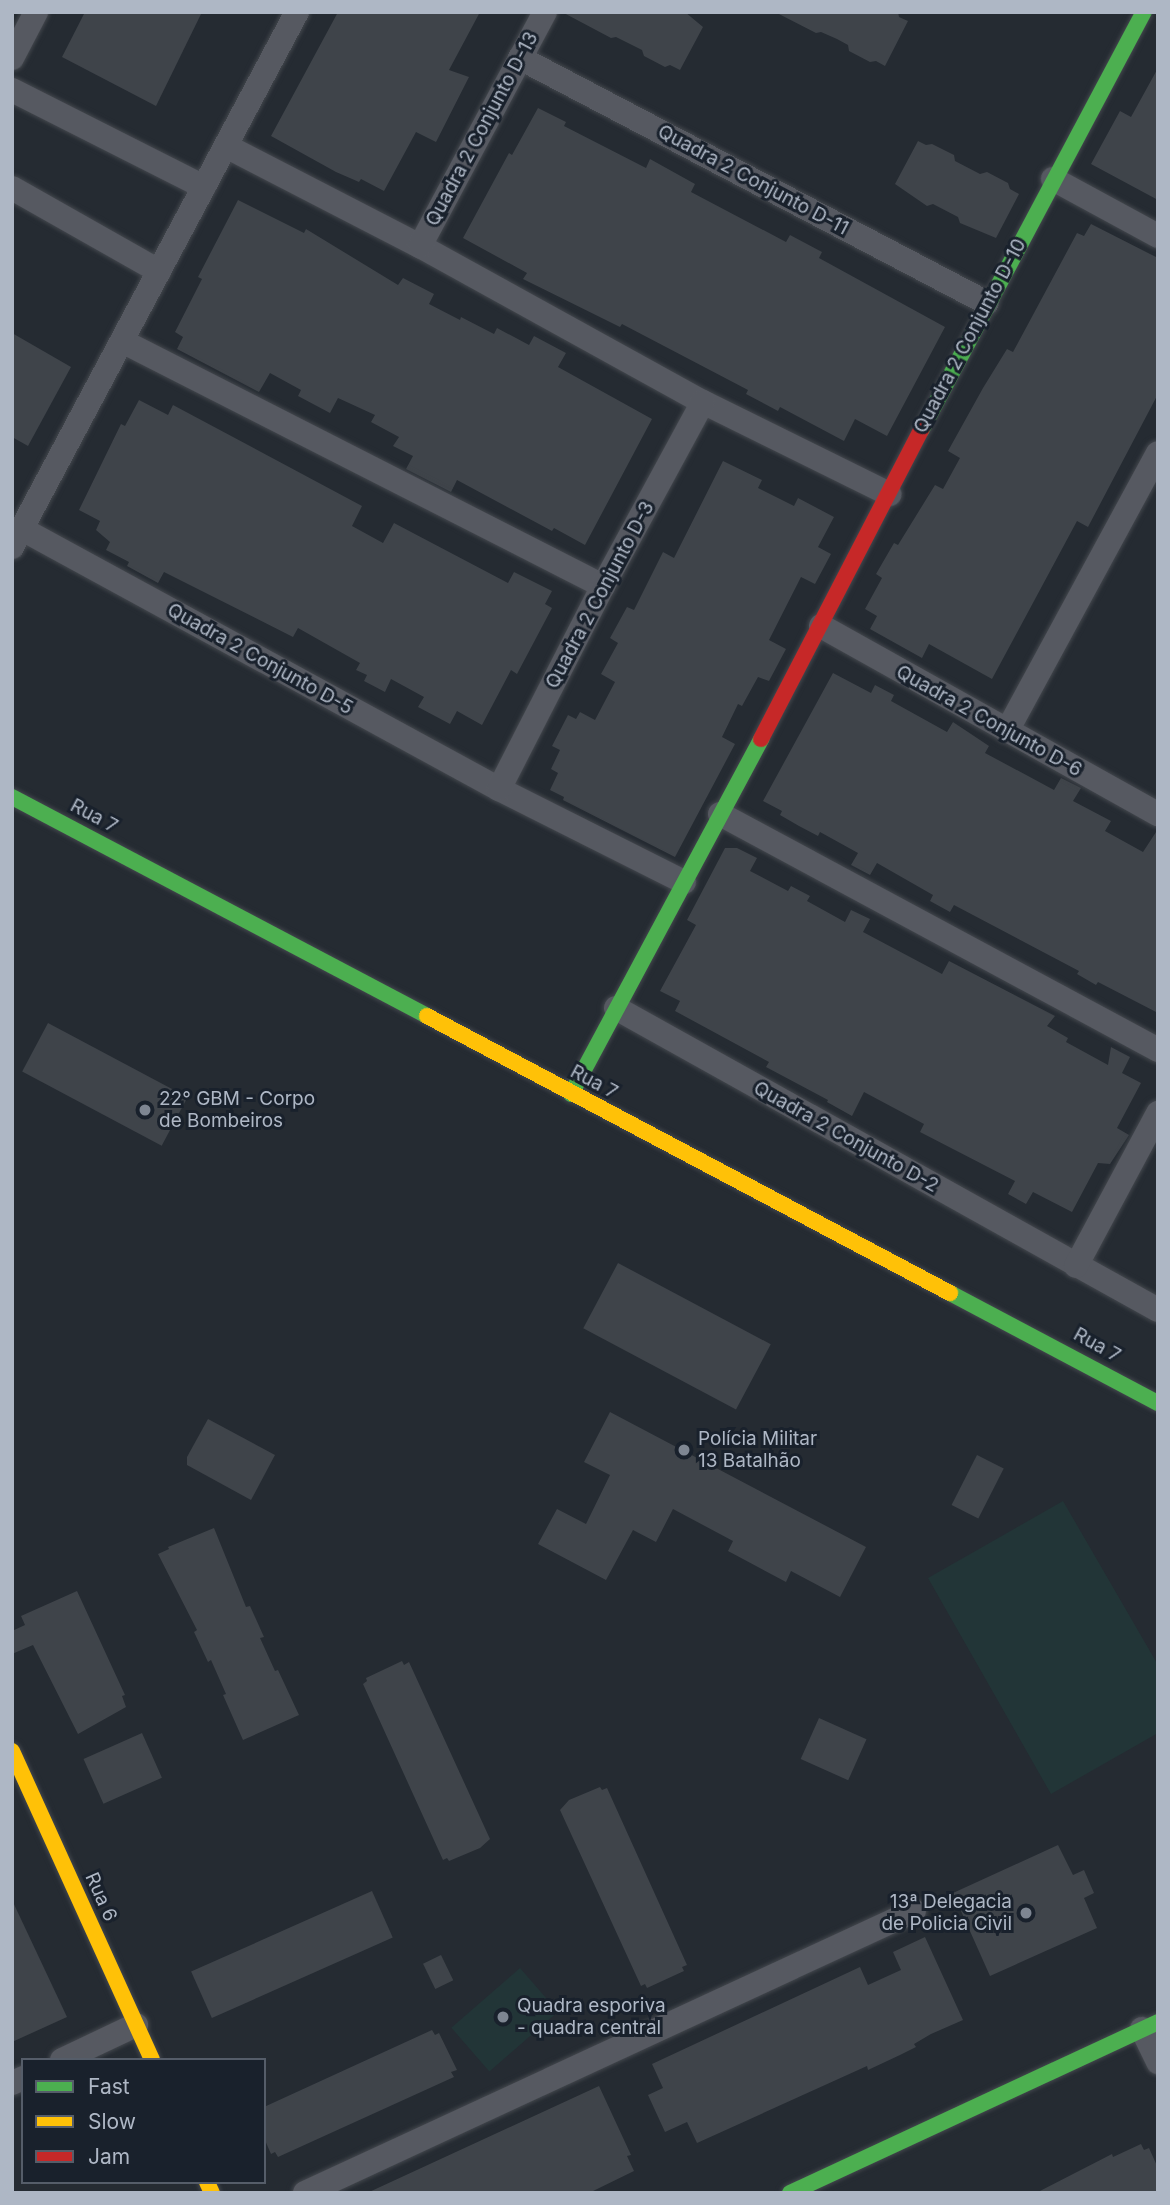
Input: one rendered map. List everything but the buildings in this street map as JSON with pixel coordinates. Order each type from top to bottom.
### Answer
[{"type":"street","points":[[12,58],[36,12]]},
{"type":"street","points":[[17,538],[298,12]]},
{"type":"street","name":"Quadra 2 Conjunto D-13","points":[[420,246],[545,12]]},
{"type":"street","name":"Quadra 2 Conjunto D-10","points":[[889,494],[986,303],[1144,12]]},
{"type":"street","name":"Quadra 2 Conjunto D-11","points":[[520,58],[986,303]]},
{"type":"street","points":[[12,90],[204,187]]},
{"type":"street","points":[[226,146],[420,246],[703,402],[889,494],[571,1094]]},
{"type":"street","points":[[1053,179],[1158,236]]},
{"type":"street","points":[[12,188],[159,271]]},
{"type":"street","points":[[122,341],[603,586]]},
{"type":"street","name":"Quadra 2 Conjunto D-3","points":[[499,789],[603,586],[703,402]]},
{"type":"street","points":[[1007,731],[1155,466]]},
{"type":"street","name":"Quadra 2 Conjunto D-5","points":[[17,538],[499,789],[684,882]]},
{"type":"street","name":"Quadra 2 Conjunto D-6","points":[[821,626],[1158,814]]},
{"type":"street","name":"Rua 7","points":[[12,797],[571,1094],[1016,1325],[1158,1403]]},
{"type":"street","points":[[720,814],[1158,1050]]},
{"type":"street","name":"Quadra 2 Conjunto D-2","points":[[616,1008],[1158,1310]]},
{"type":"street","points":[[1076,1266],[1158,1113]]},
{"type":"street","name":"Rua 6","points":[[12,1751],[21,1792],[151,2058]]},
{"type":"street","points":[[305,2193],[914,1911]]},
{"type":"street","points":[[66,2058],[136,2025]]},
{"type":"street","points":[[790,2193],[1150,2025],[1158,2062]]},
{"type":"shaded area","points":[[1063,1501],[1158,1665],[1158,1733],[1051,1794],[928,1578]]},
{"type":"shaded area","name":"Quadra esporiva - quadra central","points":[[520,1968],[558,2012],[489,2071],[451,2028]]},
{"type":"traffic: fast","points":[[922,429],[1144,12]]},
{"type":"traffic: fast","points":[[571,1094],[761,739]]},
{"type":"traffic: fast","points":[[12,797],[427,1016]]},
{"type":"traffic: fast","points":[[950,1293],[1158,1403]]},
{"type":"traffic: fast","points":[[790,2193],[1158,2022]]},
{"type":"traffic: slow","points":[[427,1016],[950,1293]]},
{"type":"traffic: slow","points":[[12,1751],[151,2058]]},
{"type":"traffic: slow","points":[[208,2184],[212,2193]]},
{"type":"traffic: jam","points":[[761,739],[922,429]]},
{"type":"place","name":"22° GBM - Corpo de Bombeiros","points":[[145,1110]]},
{"type":"place","name":"Polícia Militar 13 Batalhão","points":[[684,1450]]},
{"type":"place","name":"13ª Delegacia de Policia Civil","points":[[1026,1913]]},
{"type":"place","name":"Quadra esporiva - quadra central","points":[[503,2017]]}]
